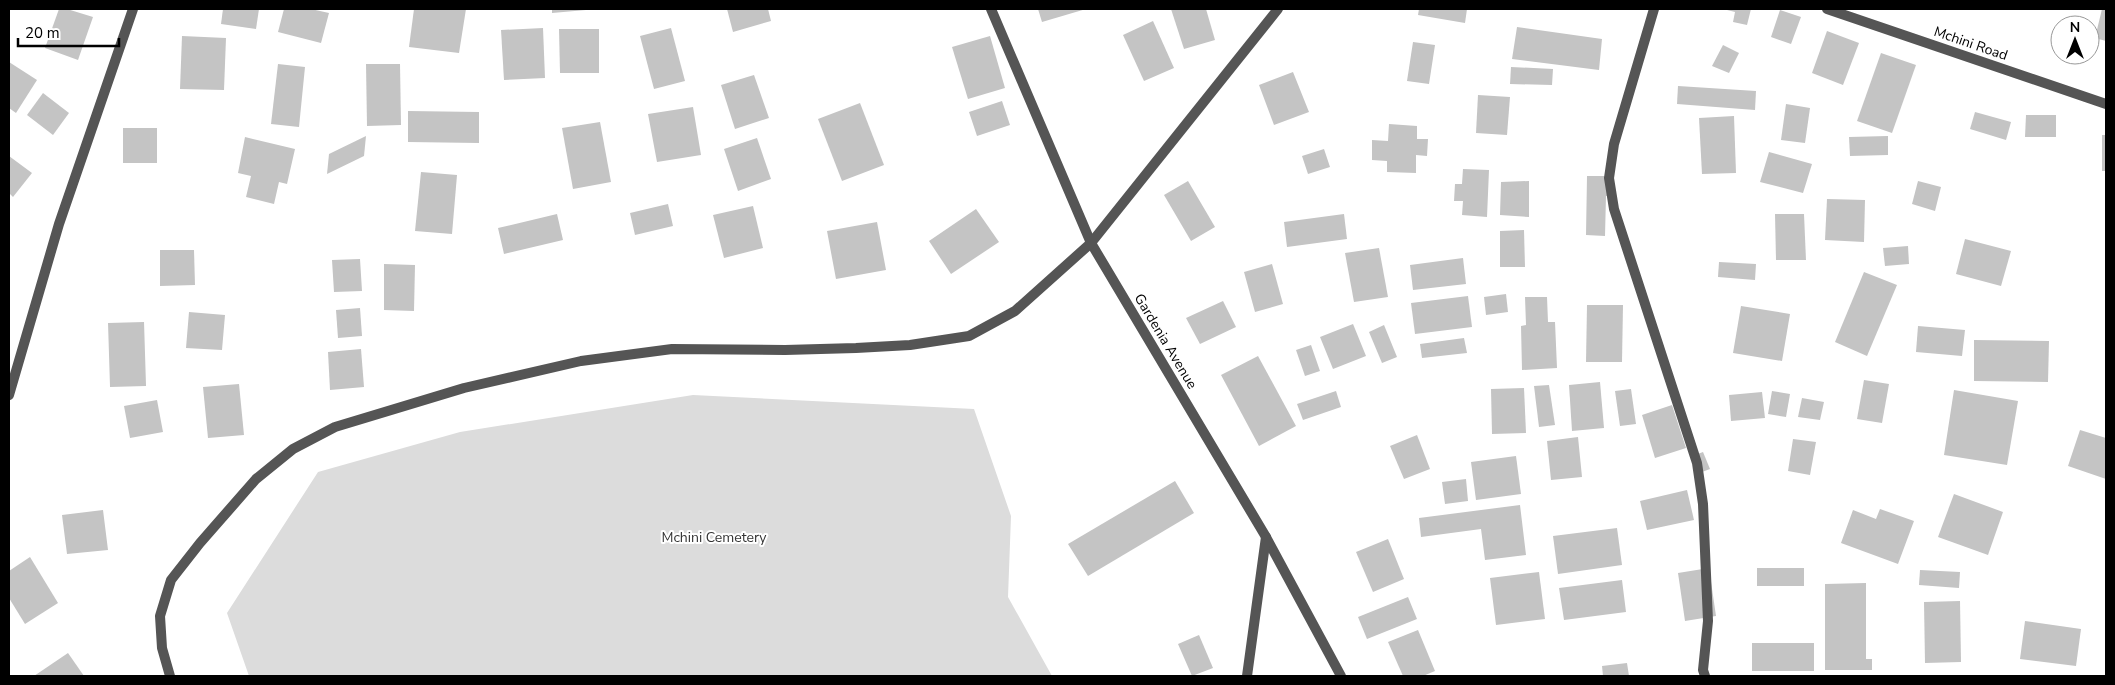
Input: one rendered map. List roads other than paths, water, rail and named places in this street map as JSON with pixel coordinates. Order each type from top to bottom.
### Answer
[{"type":"street","points":[[9,395],[59,224],[133,9]]},
{"type":"street","name":"Gardenia Avenue","points":[[991,9],[1091,243],[1266,537],[1341,676]]},
{"type":"street","points":[[170,676],[162,648],[160,616],[171,580],[200,543],[256,480],[292,449],[335,427],[464,388],[581,361],[672,349],[785,350],[856,348],[910,345],[969,336],[1015,311],[1091,243],[1278,9]]},
{"type":"street","points":[[1654,9],[1614,144],[1609,178],[1614,209],[1698,463],[1703,504],[1708,621],[1703,670],[1705,676]]},
{"type":"street","name":"Mchini Road","points":[[1827,9],[2106,104]]},
{"type":"street","points":[[1247,676],[1266,537]]},
{"type":"park label","name":"Mchini Cemetery","points":[[714,537]]}]
